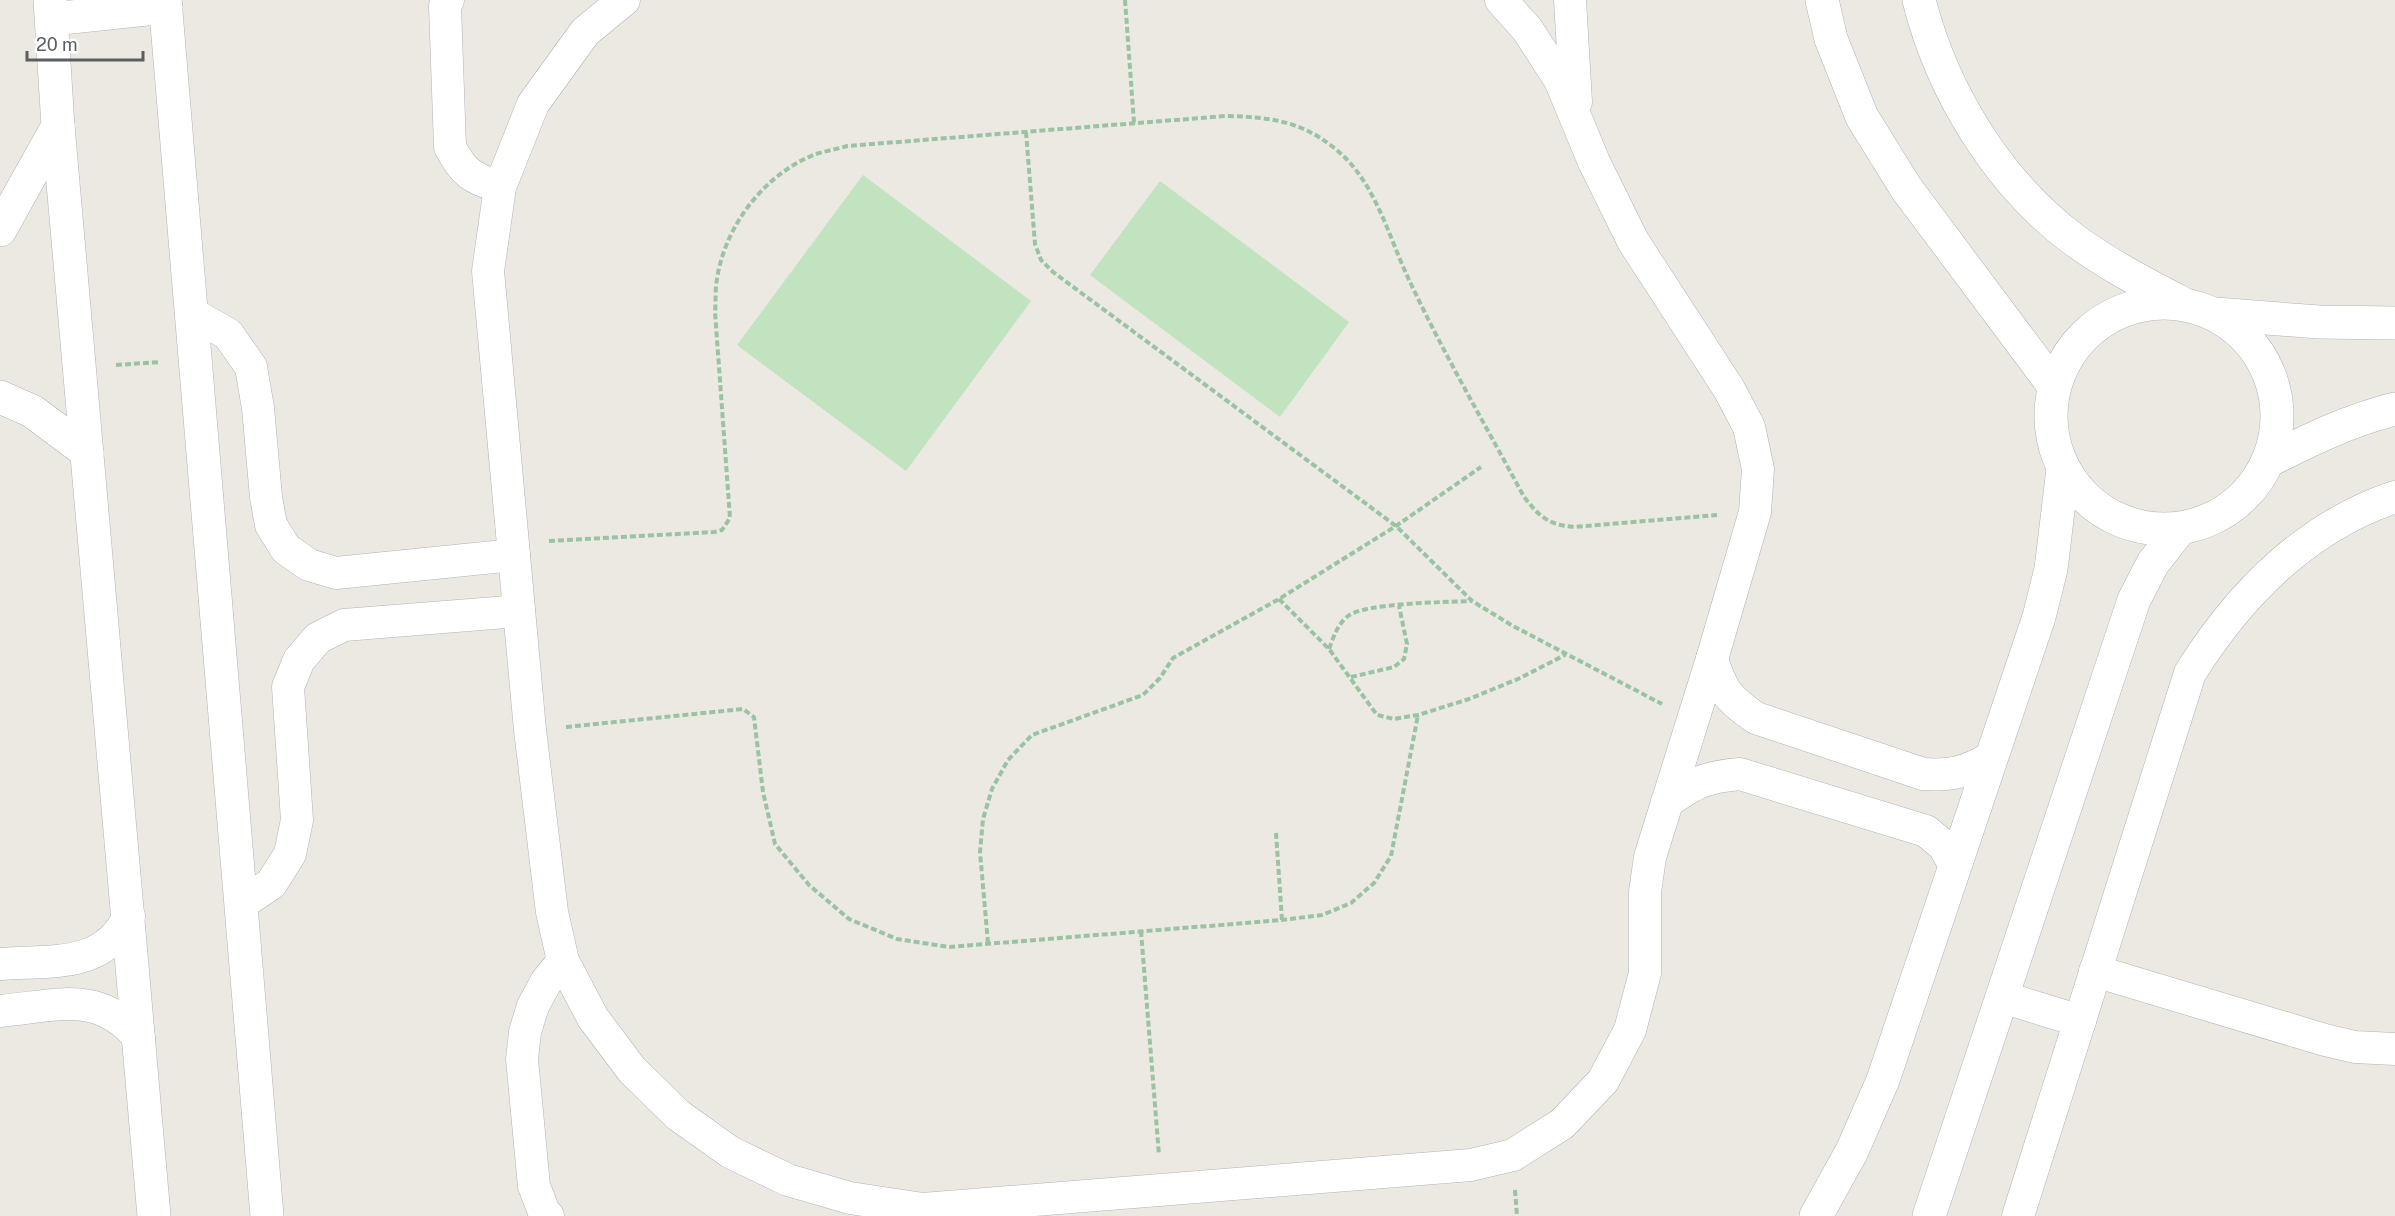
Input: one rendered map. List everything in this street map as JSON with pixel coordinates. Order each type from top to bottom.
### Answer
[{"type":"street","points":[[447,0],[445,6],[450,147],[459,165],[472,178],[500,187]]},
{"type":"street","points":[[624,0],[585,32],[533,104],[500,187],[488,271],[530,730],[552,912],[563,961],[593,1018],[632,1070],[678,1115],[730,1152],[788,1180],[850,1198],[923,1209]]},
{"type":"street","points":[[888,1216],[923,1209],[1471,1165],[1513,1155],[1562,1124],[1603,1082],[1630,1030],[1645,973],[1645,892],[1650,857],[1755,512],[1758,469],[1749,427],[1729,389],[1633,241],[1594,162],[1560,80],[1527,29],[1501,0]]},
{"type":"street","points":[[1570,0],[1577,121]]},
{"type":"street","points":[[1822,0],[1831,39],[1862,117],[1906,188],[2054,386]]},
{"type":"street","points":[[1919,0],[1926,26],[1950,86],[1983,143],[2024,194],[2072,238],[2126,275],[2184,304],[2215,314],[2319,322],[2395,323]]},
{"type":"street","points":[[154,1216],[58,126],[51,10],[166,4],[267,1216]]},
{"type":"street","points":[[0,230],[58,126]]},
{"type":"street","points":[[2184,304],[2150,303],[2118,311],[2090,329],[2067,355],[2054,386],[2050,428],[2063,469],[2092,506],[2133,527],[2179,530],[2216,518],[2247,494],[2268,461],[2277,420],[2270,377],[2248,340],[2215,314]]},
{"type":"street","points":[[191,313],[228,334],[251,367],[271,525],[286,549],[309,566],[336,573],[513,549]]},
{"type":"street","points":[[0,398],[32,411],[87,452]]},
{"type":"street","points":[[2268,461],[2337,429],[2395,410]]},
{"type":"street","points":[[1816,1216],[1852,1151],[1883,1080],[2041,607],[2052,559],[2063,469]]},
{"type":"street","points":[[2018,1216],[2190,673],[2206,647],[2238,606],[2266,576],[2303,546],[2342,521],[2395,497]]},
{"type":"street","points":[[1929,1216],[2134,600],[2153,563],[2179,530]]},
{"type":"street","points":[[241,904],[271,884],[290,854],[297,820],[288,687],[298,660],[318,638],[344,625],[519,610]]},
{"type":"street","points":[[1712,659],[1719,682],[1733,702],[1756,718],[1923,774],[1947,775],[1970,770],[1991,758]]},
{"type":"street","points":[[1667,802],[1688,787],[1711,777],[1740,774],[1926,831],[1944,846],[1955,866]]},
{"type":"street","points":[[0,964],[81,958],[96,953],[111,943],[122,931],[129,916]]},
{"type":"street","points":[[548,1216],[534,1186],[522,1059],[525,1032],[532,1006],[546,982],[563,961]]},
{"type":"street","points":[[2095,971],[2325,1040],[2355,1047],[2395,1049]]},
{"type":"street","points":[[2002,997],[2080,1021]]},
{"type":"street","points":[[0,1011],[82,1004],[99,1007],[115,1014],[139,1038]]},
{"type":"path","points":[[1125,0],[1134,123]]},
{"type":"path","points":[[513,549],[722,530],[730,518],[715,312],[717,279],[725,247],[740,217],[761,191],[786,170],[815,155],[847,146],[1226,116],[1264,117],[1300,127],[1333,147],[1360,174],[1379,208],[1410,283],[1524,497],[1538,515],[1555,525],[1575,527],[1755,512]]},
{"type":"path","points":[[1026,132],[1035,244],[1041,260],[1053,272],[1396,526],[1472,601],[1513,626],[1693,720]]},
{"type":"path","points":[[80,368],[195,359]]},
{"type":"path","points":[[988,943],[980,852],[982,819],[992,789],[1008,760],[1032,735],[1143,695],[1161,678],[1173,658],[1279,599],[1396,526],[1481,467]]},
{"type":"path","points":[[1279,599],[1329,648],[1377,715],[1394,719],[1418,715],[1469,699],[1518,679],[1565,654]]},
{"type":"path","points":[[1329,648],[1336,629],[1349,615],[1371,608],[1472,601]]},
{"type":"path","points":[[1351,677],[1394,667],[1404,659],[1407,644],[1399,606]]},
{"type":"path","points":[[530,730],[743,709],[754,717],[764,792],[775,844],[809,885],[849,919],[897,939],[949,947],[1282,920],[1322,915],[1351,903],[1374,883],[1391,856],[1418,715]]},
{"type":"path","points":[[1276,833],[1282,920]]},
{"type":"path","points":[[1141,931],[1162,1190]]},
{"type":"green space","points":[[863,175],[1031,301],[906,471],[737,345]]},
{"type":"green space","points":[[1160,181],[1349,322],[1280,417],[1090,275]]}]
